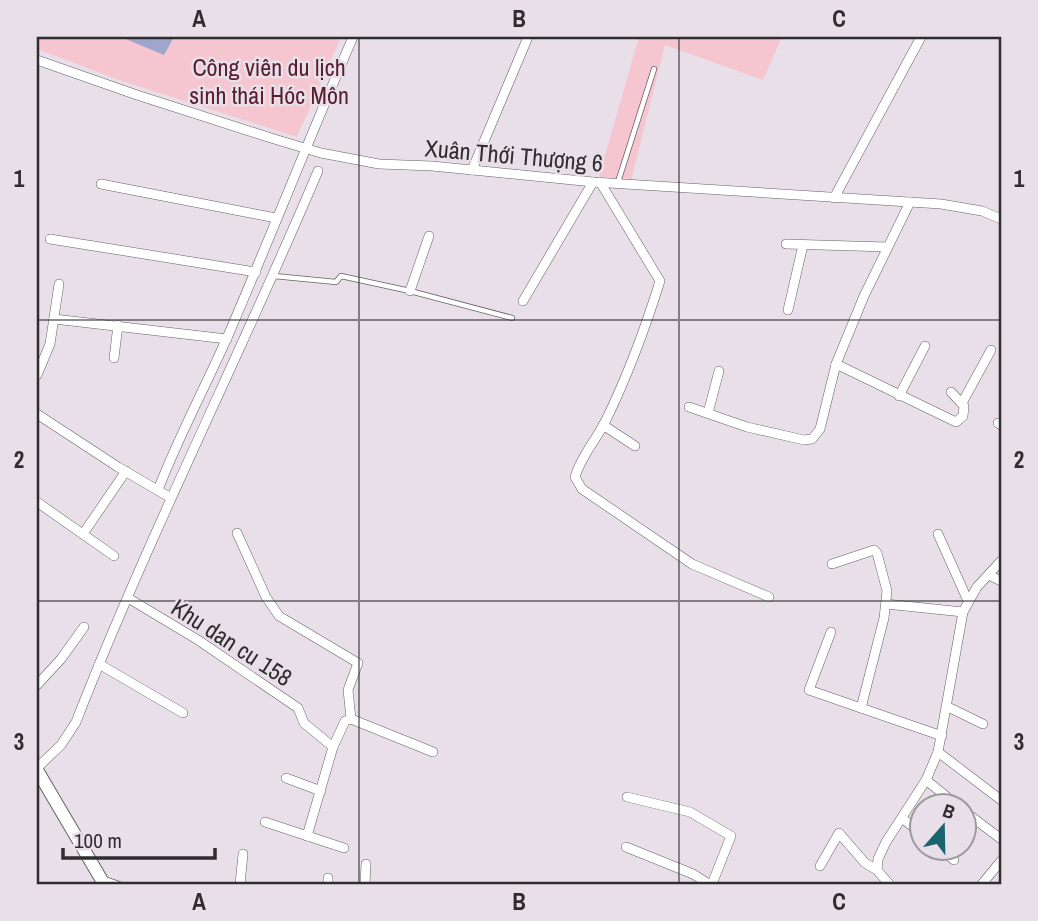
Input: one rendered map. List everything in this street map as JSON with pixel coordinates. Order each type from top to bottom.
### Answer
[{"type":"main road","points":[[37,769],[102,881]]},
{"type":"street","points":[[158,490],[175,444],[227,339],[256,272],[276,218],[354,37]]},
{"type":"street","points":[[471,170],[528,37]]},
{"type":"street","points":[[834,198],[921,37]]},
{"type":"street","name":"Xuân Thới Thượng 6","points":[[37,60],[137,96],[321,153],[379,164],[596,182],[962,206],[1001,219]]},
{"type":"street","points":[[37,769],[61,745],[76,722],[171,498],[274,276],[318,171]]},
{"type":"street","points":[[523,301],[596,182],[660,281],[632,365],[575,477],[582,489],[692,564],[769,597]]},
{"type":"street","points":[[101,184],[276,218]]},
{"type":"street","points":[[689,407],[747,427],[804,440],[812,439],[820,429],[836,364],[864,296],[910,202]]},
{"type":"street","points":[[410,291],[429,236]]},
{"type":"street","points":[[50,239],[256,272]]},
{"type":"street","points":[[786,244],[887,247]]},
{"type":"street","points":[[788,310],[803,245]]},
{"type":"street","points":[[37,375],[50,344],[60,284]]},
{"type":"street","points":[[54,318],[227,339]]},
{"type":"street","points":[[114,358],[118,325]]},
{"type":"street","points":[[899,396],[925,346]]},
{"type":"street","points":[[836,364],[956,422],[963,416],[962,403],[991,350]]},
{"type":"street","points":[[708,414],[719,371]]},
{"type":"street","points":[[951,392],[962,403]]},
{"type":"street","points":[[37,414],[171,498]]},
{"type":"street","points":[[603,425],[635,446]]},
{"type":"street","points":[[83,534],[125,471]]},
{"type":"street","points":[[37,502],[114,556]]},
{"type":"street","points":[[237,533],[266,597],[279,616],[358,663],[348,690],[351,719]]},
{"type":"street","points":[[938,534],[968,601]]},
{"type":"street","points":[[832,564],[874,550],[887,590],[861,708]]},
{"type":"street","points":[[877,870],[878,859],[886,842],[926,780],[938,752],[948,708],[963,612],[968,601],[1001,561]]},
{"type":"street","points":[[989,575],[1001,582]]},
{"type":"street","name":"Khu dan cu 158","points":[[128,598],[198,640],[298,708],[304,723],[333,747]]},
{"type":"street","points":[[886,604],[963,612]]},
{"type":"street","points":[[37,685],[61,659],[84,627]]},
{"type":"street","points":[[831,632],[809,690],[942,736]]},
{"type":"street","points":[[99,664],[183,713]]},
{"type":"street","points":[[948,708],[983,724]]},
{"type":"street","points":[[307,836],[333,747],[345,721],[351,719],[433,752]]},
{"type":"street","points":[[938,752],[1001,800]]},
{"type":"street","points":[[286,778],[321,791]]},
{"type":"street","points":[[926,780],[941,792]]},
{"type":"street","points":[[626,797],[690,811],[732,836],[710,884],[693,874],[626,846]]},
{"type":"street","points":[[902,818],[908,823]]},
{"type":"street","points":[[265,822],[344,848]]},
{"type":"street","points":[[978,822],[1001,839]]},
{"type":"street","points":[[820,866],[839,834],[865,863],[877,870],[889,884]]},
{"type":"street","points":[[240,884],[243,854]]},
{"type":"street","points":[[982,884],[1001,861]]},
{"type":"street","points":[[365,884],[366,864]]},
{"type":"lane","points":[[618,183],[654,69]]},
{"type":"lane","points":[[274,276],[336,282],[341,276],[512,318]]},
{"type":"lane","points":[[249,287],[266,293]]},
{"type":"lane","points":[[102,881],[119,884]]},
{"type":"green space","name":"Công viên du lịch sinh thái Hóc Môn","points":[[37,37],[341,37],[297,137],[119,80],[37,49]]},
{"type":"green space","points":[[639,37],[782,37],[763,80],[665,45],[631,181],[599,176]]},
{"type":"water","points":[[121,37],[174,37],[164,55]]}]
